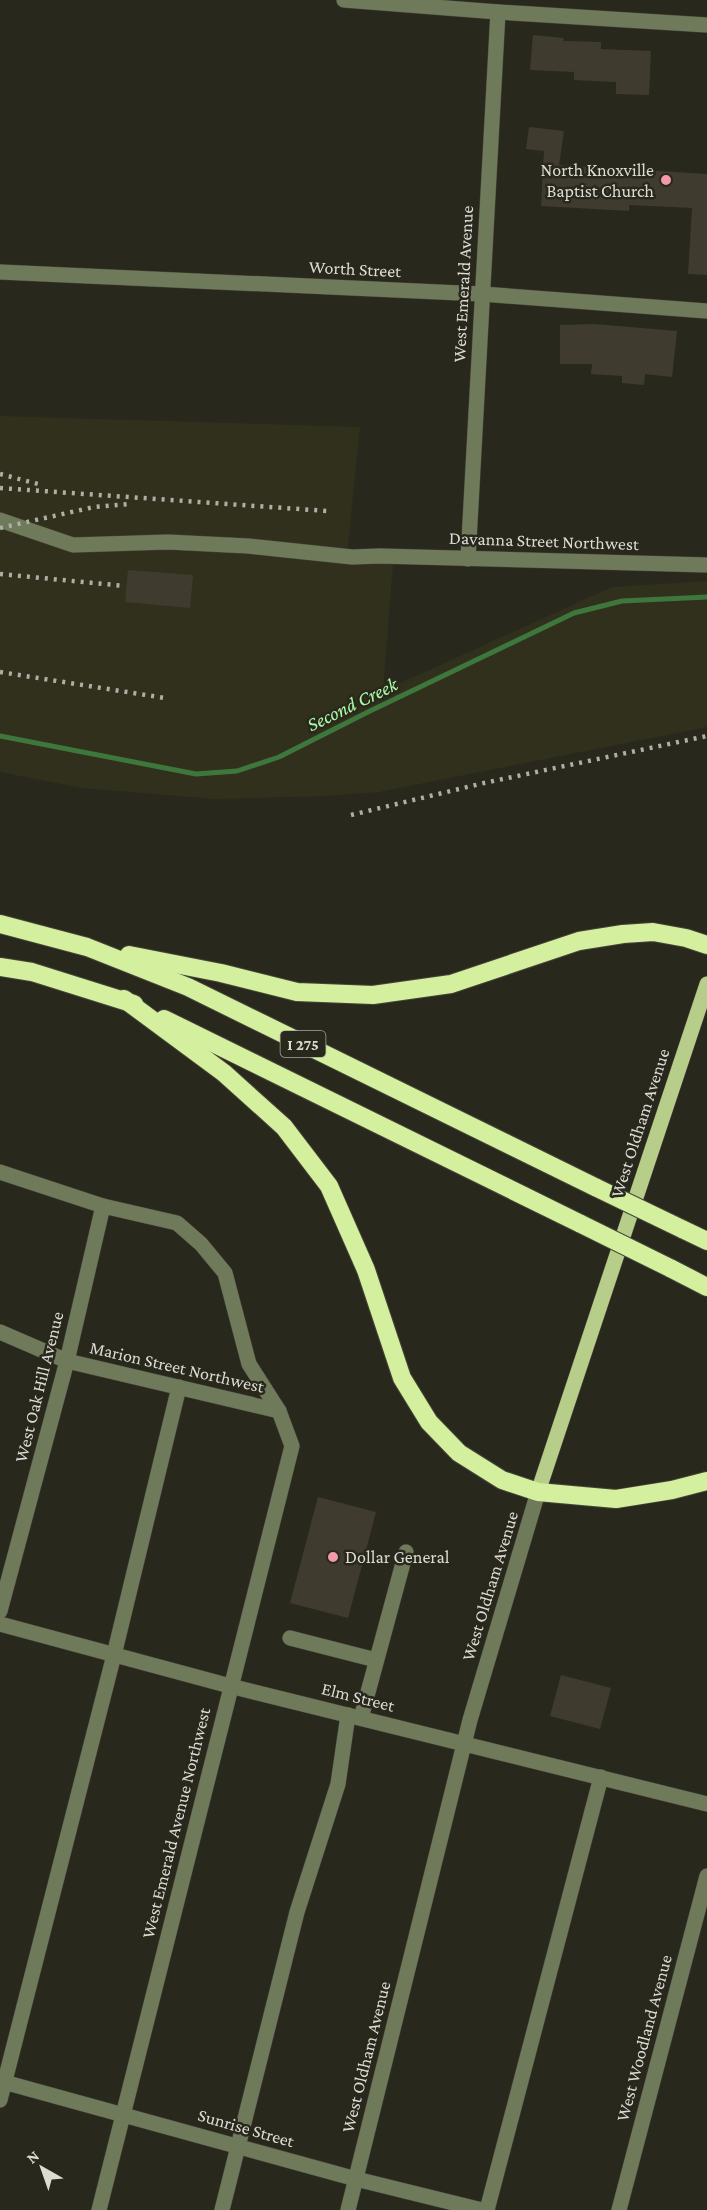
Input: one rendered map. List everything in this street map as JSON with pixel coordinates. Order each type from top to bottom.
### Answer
[{"type":"highway","name":"I 275","points":[[0,924],[87,947],[188,987],[707,1241]]},
{"type":"highway","points":[[87,947],[221,973],[297,992],[373,995],[451,984],[579,941],[623,934],[652,932],[686,938],[707,945]]},
{"type":"highway","name":"I 275","points":[[0,967],[32,972],[124,999],[707,1287]]},
{"type":"highway","points":[[124,999],[225,1073],[284,1127],[329,1186],[366,1270],[402,1378],[429,1422],[459,1453],[502,1480],[538,1492],[615,1498],[672,1490],[707,1481]]},
{"type":"main road","name":"West Oldham Avenue","points":[[538,1492],[707,984]]},
{"type":"street","points":[[344,0],[707,25]]},
{"type":"street","name":"West Emerald Avenue","points":[[468,559],[498,12]]},
{"type":"street","name":"Worth Street","points":[[0,272],[482,294],[707,311]]},
{"type":"street","name":"Davanna Street Northwest","points":[[0,520],[73,545],[168,542],[248,546],[352,557],[707,565]]},
{"type":"street","name":"Marion Street Northwest","points":[[0,1172],[103,1206],[177,1223],[201,1244],[225,1273],[249,1364],[279,1411],[292,1446]]},
{"type":"street","name":"West Oak Hill Avenue","points":[[0,1611],[67,1361],[103,1206]]},
{"type":"street","name":"Marion Street Northwest","points":[[0,1332],[67,1361],[279,1411]]},
{"type":"street","points":[[0,2100],[2,2081],[114,1655],[178,1387]]},
{"type":"street","name":"West Emerald Avenue Northwest","points":[[99,2210],[292,1446]]},
{"type":"street","name":"West Oldham Avenue","points":[[348,2210],[464,1743],[538,1492]]},
{"type":"street","points":[[222,2210],[297,1912],[338,1784],[354,1716],[376,1660],[406,1552]]},
{"type":"street","name":"Elm Street","points":[[0,1624],[230,1686],[707,1804]]},
{"type":"street","points":[[290,1638],[376,1660]]},
{"type":"street","points":[[487,2210],[601,1778]]},
{"type":"street","name":"West Woodland Avenue","points":[[620,2210],[707,1876]]},
{"type":"street","name":"Sunrise Street","points":[[2,2081],[356,2180],[482,2210]]},
{"type":"shaded area","points":[[0,416],[360,427],[346,565],[393,564],[383,691],[612,587],[707,581],[707,727],[379,792],[326,796],[215,799],[82,788],[0,772]]},
{"type":"building","points":[[533,35],[564,38],[563,41],[601,42],[601,49],[651,51],[649,95],[616,94],[616,82],[574,80],[574,72],[530,70]]},
{"type":"building","points":[[529,127],[564,131],[559,165],[707,174],[707,275],[688,274],[692,208],[629,205],[629,211],[541,206],[544,151],[526,149]]},
{"type":"building","points":[[594,324],[677,331],[672,377],[645,374],[644,385],[622,383],[622,376],[591,374],[592,364],[560,364],[560,325]]},
{"type":"building","points":[[128,570],[193,575],[190,608],[125,602]]},
{"type":"building","name":"Dollar General","points":[[318,1497],[376,1512],[348,1618],[290,1603]]},
{"type":"building","points":[[561,1675],[611,1688],[600,1729],[550,1716]]},
{"type":"waterway","name":"Second Creek","points":[[0,736],[196,774],[237,771],[279,757],[574,613],[622,601],[707,597]]},
{"type":"railway","points":[[0,474],[42,485]]},
{"type":"railway","points":[[0,488],[327,511]]},
{"type":"railway","points":[[0,528],[94,507],[130,504]]},
{"type":"railway","points":[[0,574],[125,586]]},
{"type":"railway","points":[[0,672],[165,698]]},
{"type":"railway","points":[[351,815],[484,783],[707,736]]},
{"type":"place","name":"North Knoxville Baptist Church","points":[[666,180]]},
{"type":"place","name":"Dollar General","points":[[333,1557]]}]
